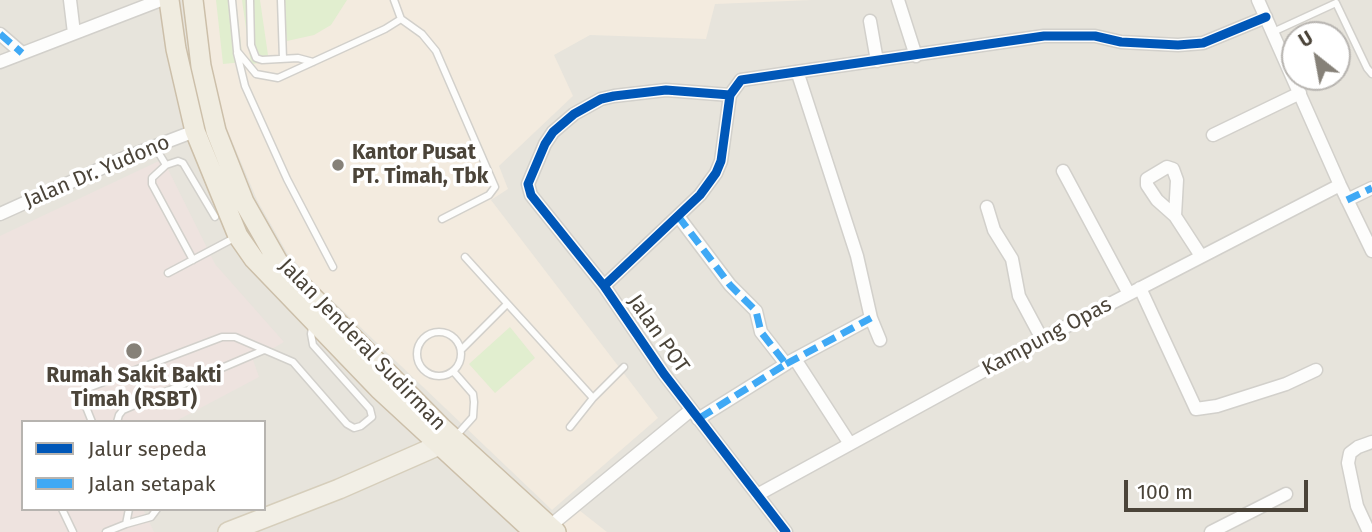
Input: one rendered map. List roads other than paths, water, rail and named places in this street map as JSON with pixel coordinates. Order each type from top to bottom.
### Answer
[{"type":"highway","name":"Jalan Jenderal Sudirman","points":[[169,0],[176,48],[195,131],[238,236],[254,259],[379,389],[446,442],[547,530]]},
{"type":"highway","name":"Jalan Jenderal Sudirman","points":[[192,0],[201,66],[216,131],[244,202],[260,233],[278,262],[446,442]]},
{"type":"main road","points":[[228,532],[265,525],[446,442]]},
{"type":"street","points":[[70,0],[74,33]]},
{"type":"street","points":[[0,62],[161,0]]},
{"type":"street","points":[[898,0],[916,56]]},
{"type":"street","points":[[1258,0],[1372,251]]},
{"type":"street","points":[[604,286],[700,195],[721,161],[730,95],[741,80],[1066,35],[1178,46],[1203,43],[1266,18]]},
{"type":"street","points":[[870,21],[877,61]]},
{"type":"street","points":[[0,34],[22,53]]},
{"type":"street","points":[[798,74],[857,257],[871,318],[880,340]]},
{"type":"street","name":"Jalan POT","points":[[730,95],[666,90],[601,99],[574,114],[553,132],[529,179],[531,195],[604,286],[694,414],[786,532]]},
{"type":"street","points":[[1213,135],[1300,93]]},
{"type":"street","name":"Jalan Dr. Yudono","points":[[0,214],[124,158],[195,131]]},
{"type":"street","points":[[1063,171],[1134,291],[1196,409],[1217,406],[1261,392],[1316,370]]},
{"type":"street","name":"Kampung Opas","points":[[757,495],[1042,339],[1340,185]]},
{"type":"street","points":[[1347,200],[1372,188]]},
{"type":"street","points":[[986,207],[993,230],[1012,259],[1019,296],[1042,339]]},
{"type":"street","points":[[678,216],[730,285],[756,312],[761,332],[790,361],[850,444]]},
{"type":"street","points":[[1175,216],[1201,256]]},
{"type":"street","points":[[547,530],[694,414],[871,318]]},
{"type":"street","points":[[1369,532],[1357,506],[1348,458],[1358,447],[1372,442]]},
{"type":"street","points":[[1211,532],[1286,495]]},
{"type":"lane","points":[[232,0],[241,74],[287,179],[333,267]]},
{"type":"lane","points":[[250,0],[251,45],[254,54],[262,60],[305,59],[313,62]]},
{"type":"lane","points":[[281,0],[283,59]]},
{"type":"lane","points":[[394,0],[401,19],[422,34],[436,51],[495,187],[489,195],[442,219]]},
{"type":"lane","points":[[1271,32],[1339,1],[1372,74]]},
{"type":"lane","points":[[237,51],[256,74],[278,78],[401,19]]},
{"type":"lane","points":[[155,147],[166,165]]},
{"type":"lane","points":[[193,260],[152,184],[156,173],[166,165],[178,161],[183,163],[215,217]]},
{"type":"lane","points":[[167,273],[238,236]]},
{"type":"lane","points":[[465,257],[593,398]]},
{"type":"lane","points":[[461,350],[507,304]]},
{"type":"lane","points":[[91,420],[84,402],[84,394],[88,388],[222,337],[235,337],[293,362],[347,424],[354,428],[362,426],[373,413],[313,345],[311,334],[314,322]]},
{"type":"lane","points":[[445,333],[458,342],[461,358],[453,371],[437,376],[423,369],[417,355],[419,347],[429,335],[445,333]]},
{"type":"lane","points":[[118,420],[123,410],[264,350]]},
{"type":"lane","points":[[570,427],[593,398],[624,367]]},
{"type":"lane","points":[[446,442],[473,417],[475,411],[473,394],[453,371]]},
{"type":"lane","points":[[63,511],[73,532]]},
{"type":"lane","points":[[126,524],[129,511]]},
{"type":"lane","points":[[106,532],[151,517],[156,511]]},
{"type":"place","name":"Kantor Pusat PT. Timah, Tbk","points":[[338,165]]},
{"type":"place","name":"Rumah Sakit Bakti Timah (RSBT)","points":[[134,351]]}]
